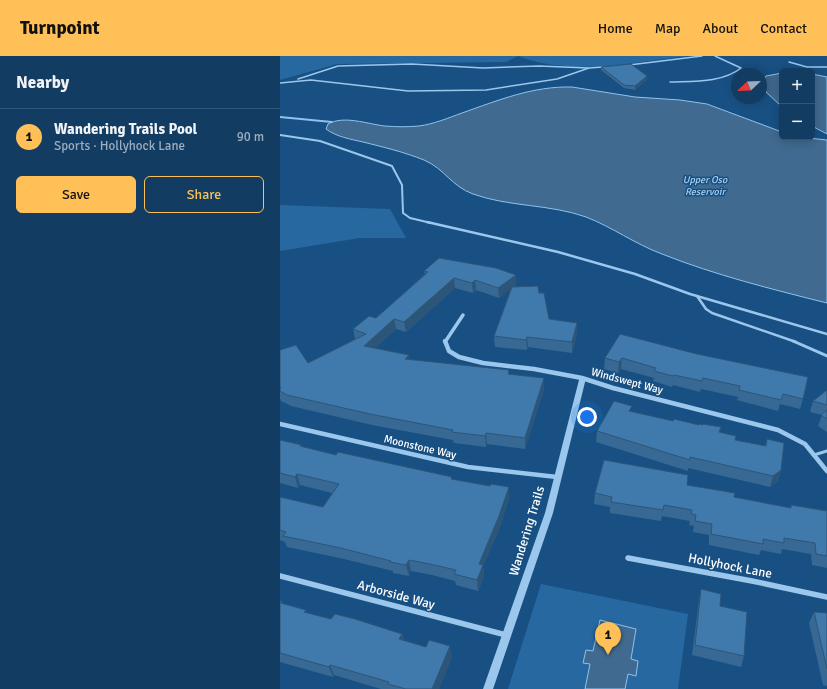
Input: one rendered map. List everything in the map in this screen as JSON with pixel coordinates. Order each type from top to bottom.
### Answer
[{"type":"street","name":"Windswept Way","points":[[463,315],[445,341],[449,351],[459,357],[483,363],[534,369],[582,378],[613,388],[778,430],[805,444],[827,471]]},
{"type":"street","name":"Wandering Trails","points":[[488,689],[548,513],[582,378]]},
{"type":"street","name":"Moonstone Way","points":[[280,424],[468,467],[557,477]]},
{"type":"street","name":"Hollyhock Lane","points":[[628,558],[752,580],[827,597]]},
{"type":"street","name":"Arborside Way","points":[[280,576],[506,635]]},
{"type":"lane","points":[[624,66],[702,56]]},
{"type":"lane","points":[[670,82],[711,79],[734,73],[741,68],[737,64],[715,56]]},
{"type":"lane","points":[[789,62],[807,67],[827,67]]},
{"type":"lane","points":[[295,81],[338,66],[412,64],[483,68],[539,66],[589,68],[606,67]]},
{"type":"lane","points":[[280,83],[311,80],[341,85],[408,91],[486,90],[557,79],[589,68]]},
{"type":"lane","points":[[280,135],[320,141],[392,166],[402,185],[402,213],[410,218],[558,252],[635,274],[697,296],[827,334]]},
{"type":"lane","points":[[697,296],[706,309],[712,313],[801,344],[827,356]]},
{"type":"lane","points":[[814,455],[827,451]]},
{"type":"shaded area","points":[[280,56],[518,56],[506,62],[337,64],[280,80]]},
{"type":"shaded area","points":[[518,56],[689,56],[625,64],[582,67],[560,66]]},
{"type":"shaded area","points":[[280,205],[390,209],[406,238],[360,238],[280,251]]},
{"type":"shaded area","points":[[541,584],[688,614],[678,689],[508,689]]},
{"type":"water","points":[[779,74],[779,104],[767,93],[767,76]]},
{"type":"water","points":[[815,75],[827,77],[827,134],[815,128]]},
{"type":"water","name":"Upper Oso Reservoir","points":[[558,87],[572,87],[635,97],[680,100],[707,104],[779,131],[779,140],[815,140],[815,139],[827,140],[827,303],[743,281],[682,262],[652,250],[586,217],[558,210],[501,201],[473,194],[459,187],[437,168],[424,160],[394,150],[344,137],[326,129],[328,124],[341,120],[389,126],[411,127],[425,125],[441,121],[489,103],[530,91]]},
{"type":"water","points":[[600,620],[636,629],[631,659],[638,661],[636,676],[628,674],[625,689],[585,689],[590,664],[583,663],[586,650],[593,651]]},
{"type":"building","points":[[631,64],[647,76],[635,86],[624,85],[601,67]]},
{"type":"building","points":[[439,258],[496,268],[516,275],[498,288],[475,280],[472,283],[454,278],[404,322],[394,319],[364,346],[409,355],[405,359],[509,370],[508,374],[544,378],[525,438],[486,433],[485,436],[452,432],[453,430],[370,414],[287,395],[280,391],[280,350],[296,345],[308,363],[366,334],[353,329],[369,316],[376,318],[428,272],[424,271]]},
{"type":"building","points":[[538,286],[539,293],[544,293],[549,319],[577,323],[572,342],[527,337],[526,340],[494,336],[512,287]]},
{"type":"building","points":[[620,334],[697,354],[808,377],[803,399],[783,394],[781,400],[739,390],[740,386],[703,378],[702,381],[673,376],[654,371],[656,368],[622,358],[619,362],[605,358]]},
{"type":"building","points":[[827,390],[827,405],[813,401]]},
{"type":"building","points":[[614,401],[632,406],[629,411],[673,421],[674,419],[699,425],[703,424],[721,427],[719,432],[736,436],[735,440],[766,446],[767,439],[784,443],[781,470],[773,476],[690,457],[690,460],[597,431]]},
{"type":"building","points":[[827,410],[827,419],[821,415]]},
{"type":"building","points":[[280,440],[336,455],[338,452],[452,477],[451,479],[490,486],[491,484],[509,487],[499,516],[479,564],[483,565],[477,580],[454,574],[456,570],[430,564],[409,560],[406,565],[390,562],[391,561],[341,548],[283,536],[286,532],[280,530],[280,497],[323,507],[339,484],[297,474],[295,477],[280,473]]},
{"type":"building","points":[[604,460],[688,475],[687,485],[735,493],[734,497],[791,508],[791,505],[827,511],[827,556],[816,554],[815,543],[784,538],[784,543],[763,539],[763,544],[711,534],[712,524],[695,521],[696,515],[691,514],[692,510],[664,505],[663,510],[611,502],[612,497],[595,493]]},
{"type":"building","points":[[701,589],[721,594],[720,606],[747,612],[744,656],[695,645]]},
{"type":"building","points":[[280,601],[282,601],[281,603],[306,610],[304,612],[331,619],[335,614],[355,619],[402,634],[399,639],[426,647],[429,640],[450,646],[432,689],[406,689],[388,684],[389,682],[330,665],[329,667],[280,653]]},
{"type":"building","points":[[814,612],[827,613],[827,669]]},
{"type":"waterway","points":[[280,117],[332,122]]},
{"type":"place","name":"Wandering Trails Pool","points":[[608,655]]}]
